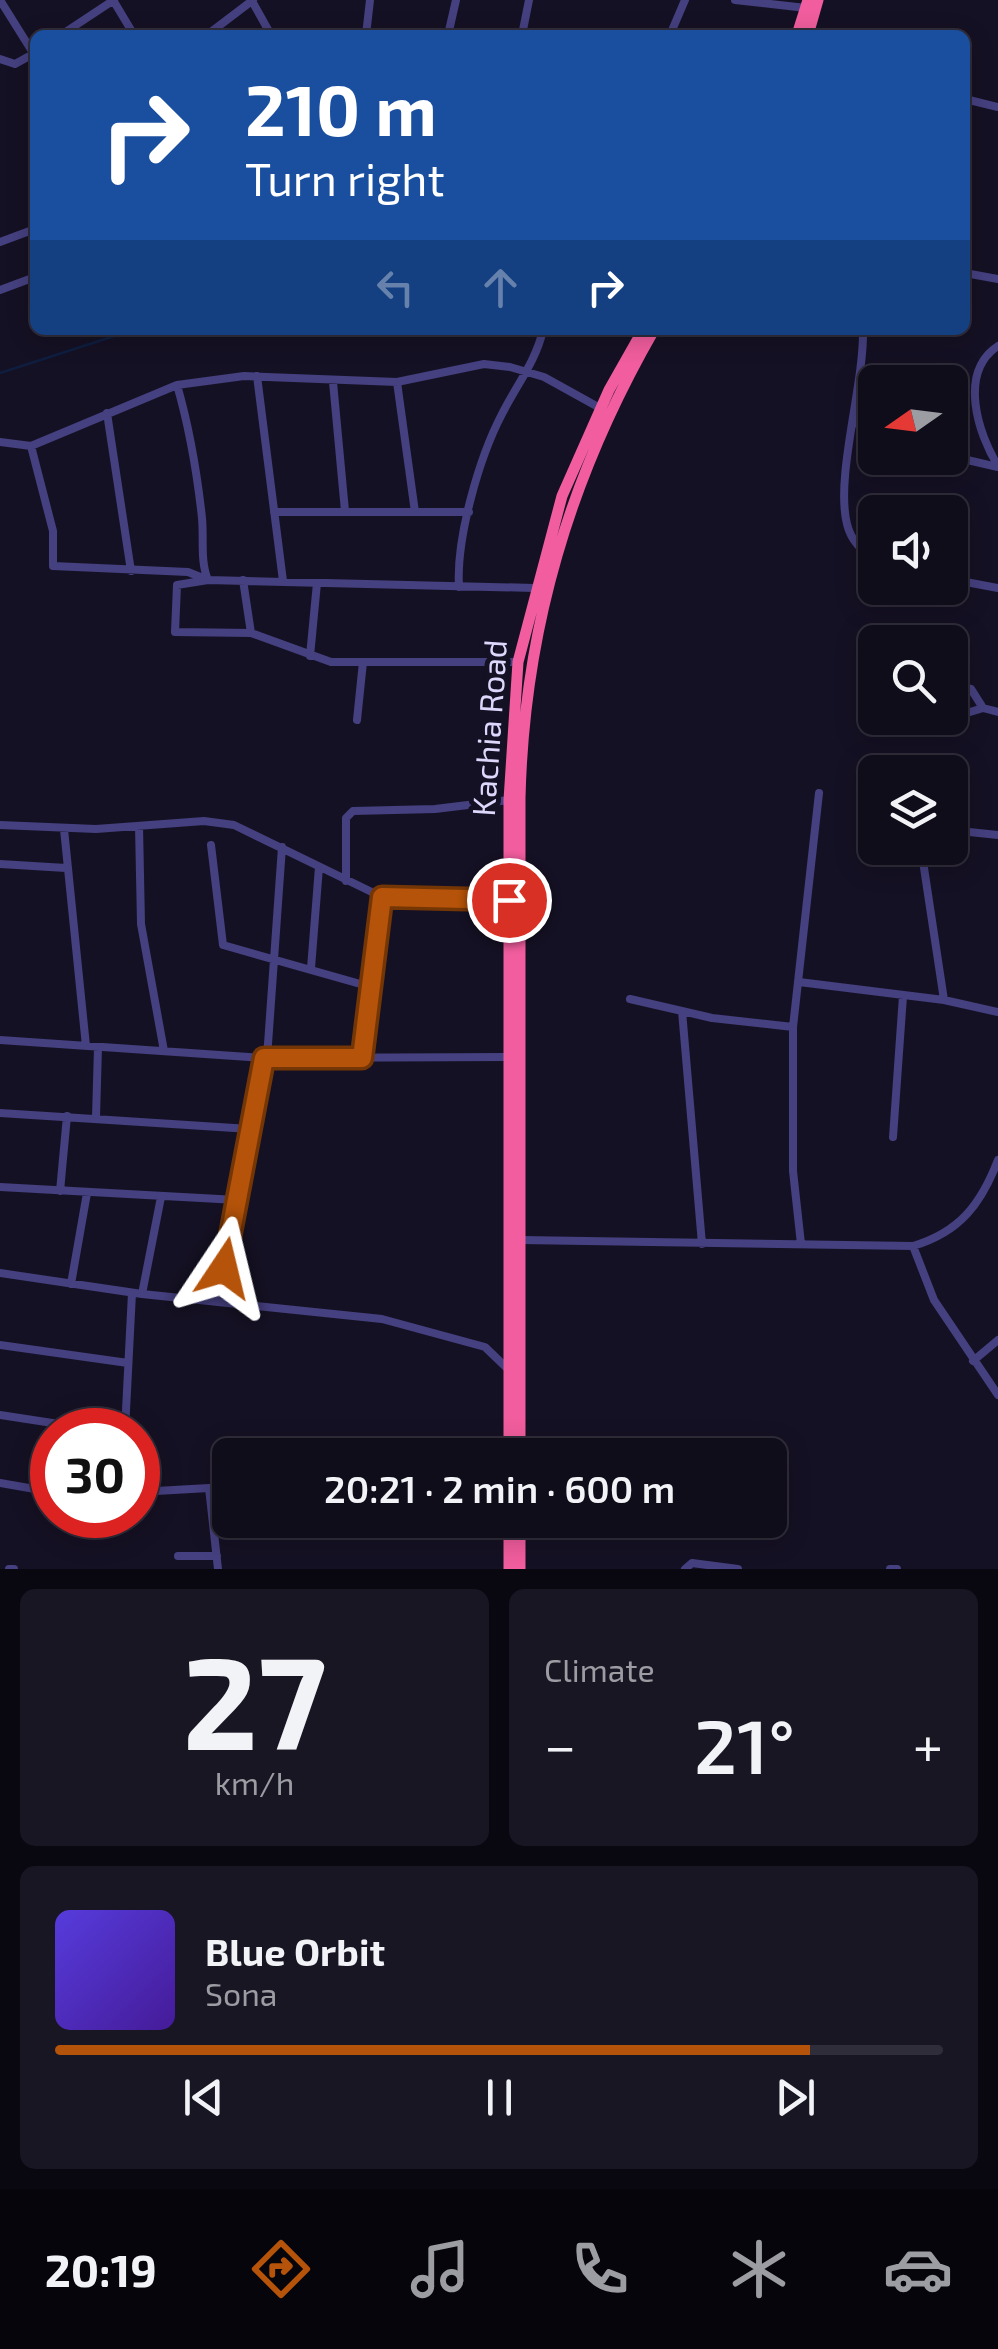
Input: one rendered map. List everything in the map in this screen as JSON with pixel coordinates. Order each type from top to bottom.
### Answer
[{"type":"highway","points":[[809,30],[818,0]]},
{"type":"highway","points":[[799,30],[807,4]]},
{"type":"highway","name":"Kachia Road","points":[[509,1438],[509,800],[518,662],[534,588],[562,496],[600,408],[640,335]]},
{"type":"highway","name":"Kachia Road","points":[[520,1438],[520,798],[529,678],[546,585],[584,466],[651,335]]},
{"type":"highway","points":[[509,1538],[509,1569]]},
{"type":"highway","points":[[520,1538],[520,1569]]},
{"type":"street","points":[[0,0],[30,48]]},
{"type":"street","points":[[69,30],[114,0],[131,30]]},
{"type":"street","points":[[213,30],[253,0],[268,30]]},
{"type":"street","points":[[367,30],[370,0]]},
{"type":"street","points":[[449,30],[456,0]]},
{"type":"street","points":[[523,30],[529,0]]},
{"type":"street","points":[[672,30],[685,0]]},
{"type":"street","points":[[735,0],[807,4]]},
{"type":"street","points":[[0,58],[15,64],[30,56]]},
{"type":"street","points":[[970,100],[998,107]]},
{"type":"street","points":[[0,242],[30,230]]},
{"type":"street","points":[[970,273],[998,279]]},
{"type":"street","points":[[0,290],[30,279]]},
{"type":"street","points":[[459,587],[458,564],[469,512],[500,418],[541,335]]},
{"type":"street","points":[[858,547],[847,526],[844,494],[863,335]]},
{"type":"street","points":[[998,346],[984,362],[975,414],[982,439],[998,466]]},
{"type":"street","points":[[0,442],[31,446],[199,379],[258,376],[397,382],[484,364],[527,370],[600,408]]},
{"type":"street","points":[[258,376],[283,581]]},
{"type":"street","points":[[333,382],[345,511]]},
{"type":"street","points":[[397,382],[415,512]]},
{"type":"street","points":[[177,386],[193,441],[203,524],[201,565],[208,580]]},
{"type":"street","points":[[107,413],[131,571]]},
{"type":"street","points":[[854,424],[858,425]]},
{"type":"street","points":[[31,446],[53,531],[53,566],[188,572],[208,580]]},
{"type":"street","points":[[968,460],[998,466]]},
{"type":"street","points":[[274,512],[469,512]]},
{"type":"street","points":[[244,580],[250,633]]},
{"type":"street","points":[[518,662],[363,662],[310,656],[250,633],[175,632],[177,585],[244,580],[534,588]]},
{"type":"street","points":[[968,582],[998,588]]},
{"type":"street","points":[[310,656],[316,583]]},
{"type":"street","points":[[357,720],[363,662]]},
{"type":"street","points":[[968,689],[983,708]]},
{"type":"street","points":[[968,713],[983,708],[998,712]]},
{"type":"street","points":[[801,1244],[793,1171],[793,1028],[819,794]]},
{"type":"street","points":[[346,881],[348,814],[509,800]]},
{"type":"street","points":[[0,826],[64,829],[204,821],[234,824],[382,897],[509,900]]},
{"type":"street","points":[[139,826],[140,924],[164,1051]]},
{"type":"street","points":[[64,829],[86,1046]]},
{"type":"street","points":[[968,832],[998,834]]},
{"type":"street","points":[[212,844],[223,945],[371,987]]},
{"type":"street","points":[[218,1302],[266,1058],[282,847]]},
{"type":"street","points":[[0,864],[66,868]]},
{"type":"street","points":[[924,865],[944,1000]]},
{"type":"street","points":[[311,968],[319,867]]},
{"type":"street","points":[[362,1058],[382,897]]},
{"type":"street","points":[[800,982],[944,1000],[998,1012]]},
{"type":"street","points":[[893,1136],[903,996]]},
{"type":"street","points":[[630,999],[793,1028]]},
{"type":"street","points":[[682,1011],[702,1244]]},
{"type":"street","points":[[0,1040],[266,1058],[509,1056]]},
{"type":"street","points":[[96,1117],[98,1047]]},
{"type":"street","points":[[0,1112],[250,1129]]},
{"type":"street","points":[[60,1190],[67,1116]]},
{"type":"street","points":[[521,1240],[913,1246],[949,1231],[976,1208],[998,1160]]},
{"type":"street","points":[[0,1186],[237,1200]]},
{"type":"street","points":[[71,1284],[87,1193]]},
{"type":"street","points":[[126,1408],[137,1294],[161,1197]]},
{"type":"street","points":[[913,1246],[934,1300],[998,1394]]},
{"type":"street","points":[[0,1273],[137,1294],[382,1319],[485,1347],[509,1370]]},
{"type":"street","points":[[973,1361],[998,1340]]},
{"type":"street","points":[[0,1344],[128,1362]]},
{"type":"street","points":[[0,1414],[30,1419]]},
{"type":"street","points":[[0,1483],[30,1488]]},
{"type":"street","points":[[160,1491],[209,1488],[218,1569]]},
{"type":"street","points":[[178,1556],[217,1556]]},
{"type":"street","points":[[685,1569],[692,1563],[738,1569]]},
{"type":"waterway","points":[[0,373],[118,335]]},
{"type":"route","points":[[224,1268],[264,1058],[362,1058],[382,897],[509,900]]}]
